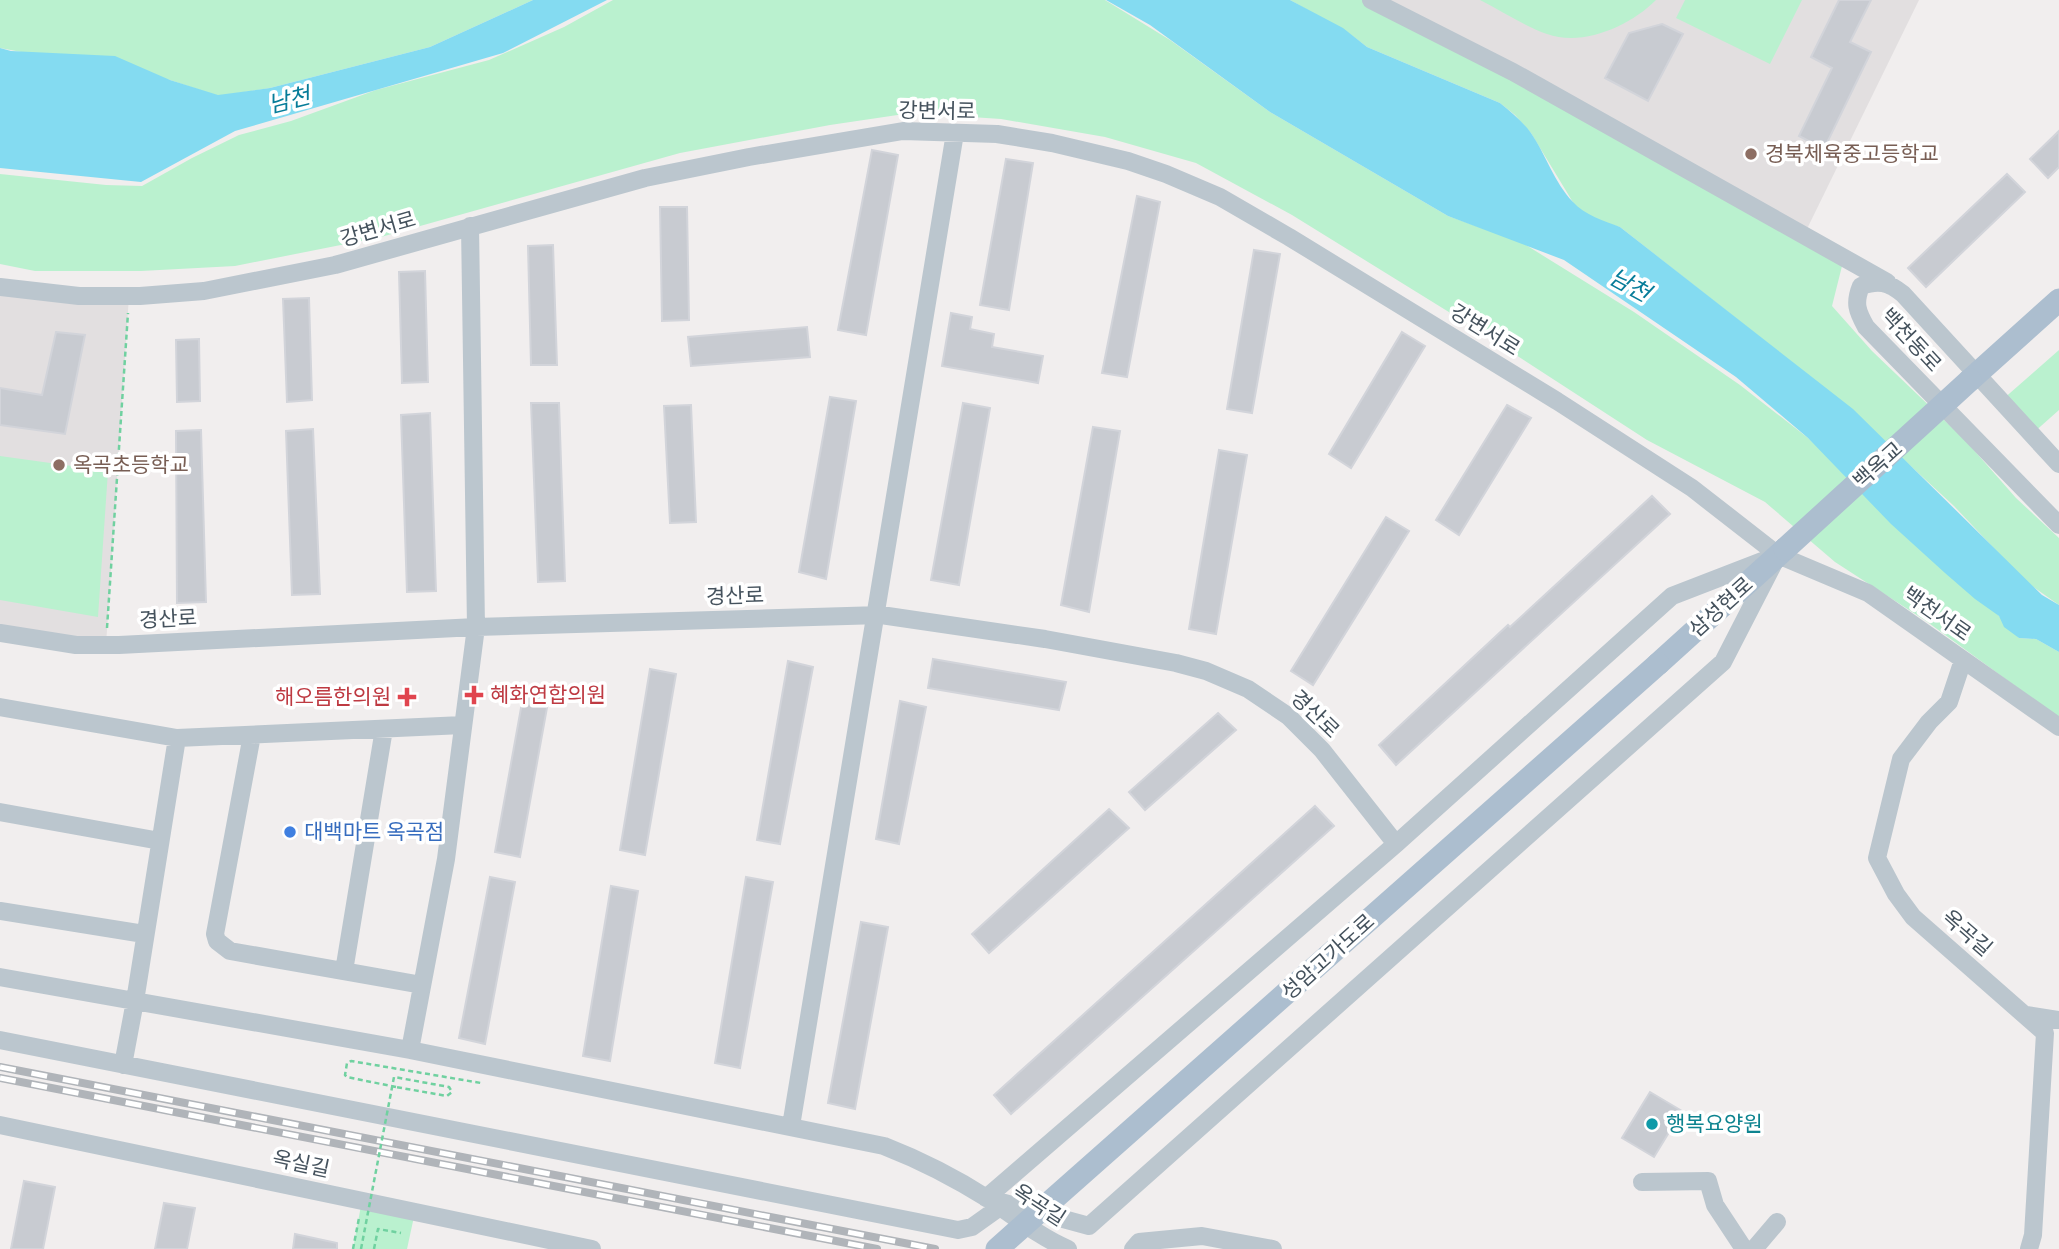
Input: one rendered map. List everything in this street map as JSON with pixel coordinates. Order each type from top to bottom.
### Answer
[{"type":"main road","points":[[1974,377],[2059,300]]},
{"type":"main road","name":"백옥교","points":[[1782,552],[1974,377]]},
{"type":"main road","name":"삼성현로","points":[[1658,664],[1782,552]]},
{"type":"main road","name":"성암고가도로","points":[[997,1249],[1658,664]]},
{"type":"street","points":[[1371,0],[1525,79],[1891,284]]},
{"type":"street","name":"강변서로","points":[[0,287],[79,296],[204,291],[335,265],[645,178],[749,157],[903,131],[997,134],[1064,146],[1153,170],[1220,197],[1557,401],[1692,488],[1782,552]]},
{"type":"street","points":[[791,1126],[955,133]]},
{"type":"street","points":[[410,1050],[446,859],[476,627],[470,226]]},
{"type":"street","name":"백천동로","points":[[2059,464],[1974,377],[1903,294],[1891,284],[1876,281],[1861,286],[1855,301],[1858,314],[1866,327],[2059,525]]},
{"type":"street","points":[[0,1041],[958,1230],[972,1227],[993,1203],[1672,596],[1782,552]]},
{"type":"street","points":[[0,978],[410,1050],[791,1126],[896,1151],[993,1203],[1089,1226],[1723,662],[1782,552]]},
{"type":"street","name":"백천서로","points":[[1782,552],[1868,593],[2059,727]]},
{"type":"street","name":"경산로","points":[[0,634],[66,644],[106,645],[476,627],[875,615],[1045,639],[1176,663],[1227,679],[1264,698],[1288,716],[1322,750],[1396,844]]},
{"type":"street","name":"옥곡길","points":[[1963,660],[1949,702],[1929,722],[1901,759],[1877,858],[1896,894],[1913,917],[2045,1033],[2033,1235],[2029,1249]]},
{"type":"street","points":[[0,707],[177,738],[463,725]]},
{"type":"street","points":[[344,971],[384,729]]},
{"type":"street","points":[[252,735],[215,934],[217,942],[230,951],[422,985]]},
{"type":"street","points":[[123,1065],[177,738]]},
{"type":"street","points":[[0,812],[160,841]]},
{"type":"street","points":[[0,911],[144,934]]},
{"type":"street","points":[[2026,1015],[2059,1020]]},
{"type":"street","name":"옥실길","points":[[0,1125],[592,1249]]},
{"type":"street","points":[[1642,1182],[1708,1181],[1715,1205],[1744,1249]]},
{"type":"street","name":"옥곡길","points":[[993,1203],[1054,1243],[1068,1249]]},
{"type":"street","points":[[1754,1249],[1777,1222]]},
{"type":"street","points":[[1133,1249],[1139,1242],[1202,1236],[1273,1249]]},
{"type":"path","points":[[106,645],[129,296]]},
{"type":"path","points":[[361,1249],[380,1154],[391,1090],[394,1077],[449,1087],[452,1092],[447,1096],[396,1087],[389,1086],[347,1077],[347,1063],[351,1061],[484,1084]]},
{"type":"path","points":[[353,1249],[362,1200]]},
{"type":"path","points":[[374,1249],[378,1229],[401,1233]]},
{"type":"shaded area","name":"경북체육중고등학교","points":[[1371,0],[1919,0],[1804,235]]},
{"type":"shaded area","name":"옥곡초등학교","points":[[0,287],[129,296],[106,645],[0,633]]},
{"type":"green space","points":[[0,0],[533,0],[430,47],[270,88],[218,96],[170,80],[0,48]]},
{"type":"green space","points":[[613,0],[1105,0],[1170,40],[1270,112],[1448,216],[1521,242],[1634,312],[1740,385],[1808,438],[1999,616],[2019,638],[2036,639],[2059,652],[2059,718],[1926,621],[1835,562],[1765,502],[1647,440],[1465,322],[1292,215],[1196,163],[1105,137],[1001,119],[911,113],[680,153],[381,237],[235,266],[141,271],[35,271],[0,264],[0,174],[142,186],[239,135],[291,121],[376,90],[489,60],[564,27]]},
{"type":"green space","points":[[1290,0],[1371,0],[1844,258],[1832,306],[1872,351],[1965,440],[2016,498],[2059,538],[2059,605],[2025,581],[1954,506],[1836,397],[1620,227],[1589,219],[1574,204],[1531,133],[1500,103],[1367,47],[1350,34]]},
{"type":"green space","points":[[1480,0],[1656,0],[1620,26],[1576,38],[1538,31]]},
{"type":"green space","points":[[1685,0],[1802,0],[1770,64],[1676,18]]},
{"type":"green space","points":[[2059,350],[2059,410],[2032,434],[2002,400]]},
{"type":"green space","points":[[0,456],[108,471],[98,617],[0,600]]},
{"type":"green space","points":[[362,1200],[415,1212],[407,1249],[353,1249]]},
{"type":"water","name":"남천","points":[[533,0],[607,0],[503,53],[235,131],[141,182],[0,168],[0,48],[11,51],[115,56],[170,80],[218,95],[270,88],[430,47]]},
{"type":"water","name":"남천","points":[[1106,0],[1290,0],[1343,28],[1367,47],[1500,103],[1531,133],[1566,194],[1578,207],[1620,227],[1853,409],[2042,595],[2059,605],[2059,652],[2036,639],[2019,638],[2004,627],[1999,616],[1975,599],[1891,524],[1808,438],[1736,377],[1564,260],[1448,216],[1270,112],[1150,25]]},
{"type":"building","points":[[1839,0],[1871,0],[1850,42],[1871,52],[1824,149],[1799,136],[1832,68],[1811,57]]},
{"type":"building","points":[[1662,24],[1683,34],[1648,101],[1605,78],[1629,33]]},
{"type":"building","points":[[2059,131],[2059,167],[2048,178],[2030,159]]},
{"type":"building","points":[[872,150],[898,155],[866,335],[838,330]]},
{"type":"building","points":[[1006,159],[1033,163],[1009,310],[980,305]]},
{"type":"building","points":[[2007,174],[2025,192],[1926,287],[1908,268]]},
{"type":"building","points":[[1137,196],[1160,202],[1127,377],[1102,373]]},
{"type":"building","points":[[660,207],[687,207],[689,320],[662,321]]},
{"type":"building","points":[[553,245],[557,365],[531,365],[528,246]]},
{"type":"building","points":[[1254,250],[1280,254],[1252,413],[1227,409]]},
{"type":"building","points":[[425,271],[428,382],[402,383],[399,272]]},
{"type":"building","points":[[309,298],[312,400],[287,402],[283,299]]},
{"type":"building","points":[[951,313],[972,317],[970,329],[994,334],[992,347],[1043,356],[1038,383],[942,366]]},
{"type":"building","points":[[807,327],[810,357],[691,366],[688,337]]},
{"type":"building","points":[[56,332],[85,335],[65,434],[0,425],[0,388],[42,395]]},
{"type":"building","points":[[1402,332],[1425,346],[1351,468],[1329,454]]},
{"type":"building","points":[[199,339],[200,401],[177,402],[176,340]]},
{"type":"building","points":[[830,397],[856,401],[826,579],[799,572]]},
{"type":"building","points":[[531,403],[559,403],[565,581],[538,582]]},
{"type":"building","points":[[963,403],[990,408],[959,585],[931,580]]},
{"type":"building","points":[[691,405],[696,522],[670,523],[664,406]]},
{"type":"building","points":[[1507,405],[1531,418],[1459,535],[1436,520]]},
{"type":"building","points":[[430,413],[436,591],[407,592],[401,415]]},
{"type":"building","points":[[1093,427],[1120,431],[1089,612],[1061,605]]},
{"type":"building","points":[[313,429],[320,594],[292,595],[286,431]]},
{"type":"building","points":[[201,430],[206,602],[177,603],[176,431]]},
{"type":"building","points":[[1219,450],[1247,455],[1216,634],[1189,629]]},
{"type":"building","points":[[1652,496],[1670,514],[1396,765],[1379,745]]},
{"type":"building","points":[[1386,517],[1409,531],[1313,685],[1291,671]]},
{"type":"building","points":[[933,659],[1066,682],[1059,710],[928,688]]},
{"type":"building","points":[[788,661],[813,667],[780,844],[757,840]]},
{"type":"building","points":[[650,669],[676,674],[645,855],[620,850]]},
{"type":"building","points":[[525,686],[550,691],[520,857],[495,852]]},
{"type":"building","points":[[900,701],[926,707],[899,844],[876,839]]},
{"type":"building","points":[[1218,713],[1236,730],[1145,810],[1129,792]]},
{"type":"building","points":[[1315,806],[1334,826],[1011,1114],[994,1095]]},
{"type":"building","points":[[1109,809],[1129,828],[989,953],[972,934]]},
{"type":"building","points":[[490,877],[515,882],[485,1044],[459,1038]]},
{"type":"building","points":[[746,877],[773,882],[740,1068],[715,1063]]},
{"type":"building","points":[[611,886],[638,891],[610,1061],[583,1056]]},
{"type":"building","points":[[861,922],[888,927],[855,1109],[828,1103]]},
{"type":"building","name":"행복요양원","points":[[1650,1092],[1682,1111],[1654,1157],[1622,1138]]},
{"type":"building","points":[[24,1181],[55,1187],[43,1249],[11,1249]]},
{"type":"building","points":[[164,1203],[195,1208],[187,1249],[155,1249]]},
{"type":"building","points":[[295,1234],[337,1243],[337,1249],[293,1249]]},
{"type":"railway","points":[[0,1067],[935,1249]]},
{"type":"railway","points":[[0,1078],[877,1249]]},
{"type":"place","name":"경북체육중고등학교","points":[[1751,154]]},
{"type":"place","name":"옥곡초등학교","points":[[59,465]]},
{"type":"place","name":"혜화연합의원","points":[[474,695]]},
{"type":"place","name":"해오름한의원","points":[[407,697]]},
{"type":"place","name":"대백마트 옥곡점","points":[[290,832]]},
{"type":"place","name":"행복요양원","points":[[1652,1124]]}]
